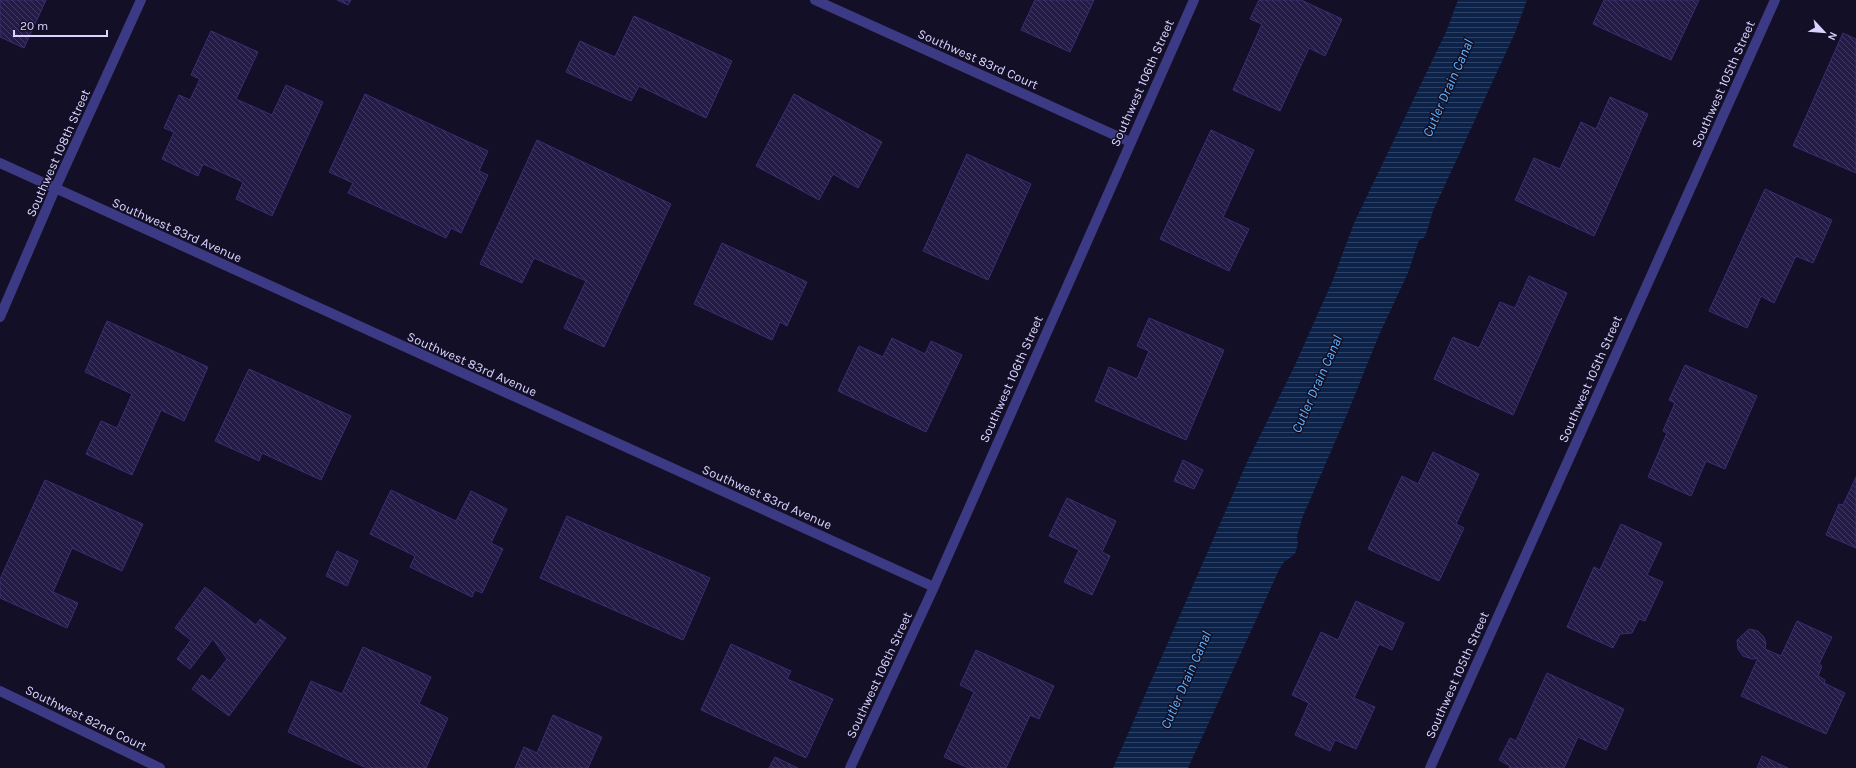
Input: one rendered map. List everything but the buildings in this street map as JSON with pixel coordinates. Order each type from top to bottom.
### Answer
[{"type":"street","name":"Southwest 108th Street","points":[[0,317],[55,189],[141,0]]},
{"type":"street","name":"Southwest 83rd Court","points":[[815,0],[1130,142]]},
{"type":"street","name":"Southwest 106th Street","points":[[850,768],[934,587],[1194,0]]},
{"type":"street","name":"Southwest 105th Street","points":[[1430,768],[1775,0]]},
{"type":"street","name":"Southwest 83rd Avenue","points":[[0,163],[934,587]]},
{"type":"street","name":"Southwest 82nd Court","points":[[0,691],[160,768]]},
{"type":"water","name":"Cutler Drain Canal","points":[[1458,0],[1527,0],[1515,33],[1433,211],[1425,237],[1419,240],[1408,273],[1379,335],[1348,412],[1303,516],[1297,536],[1298,543],[1295,554],[1284,562],[1279,570],[1188,768],[1113,768],[1247,462],[1295,365],[1332,282],[1354,223],[1446,32]]}]
